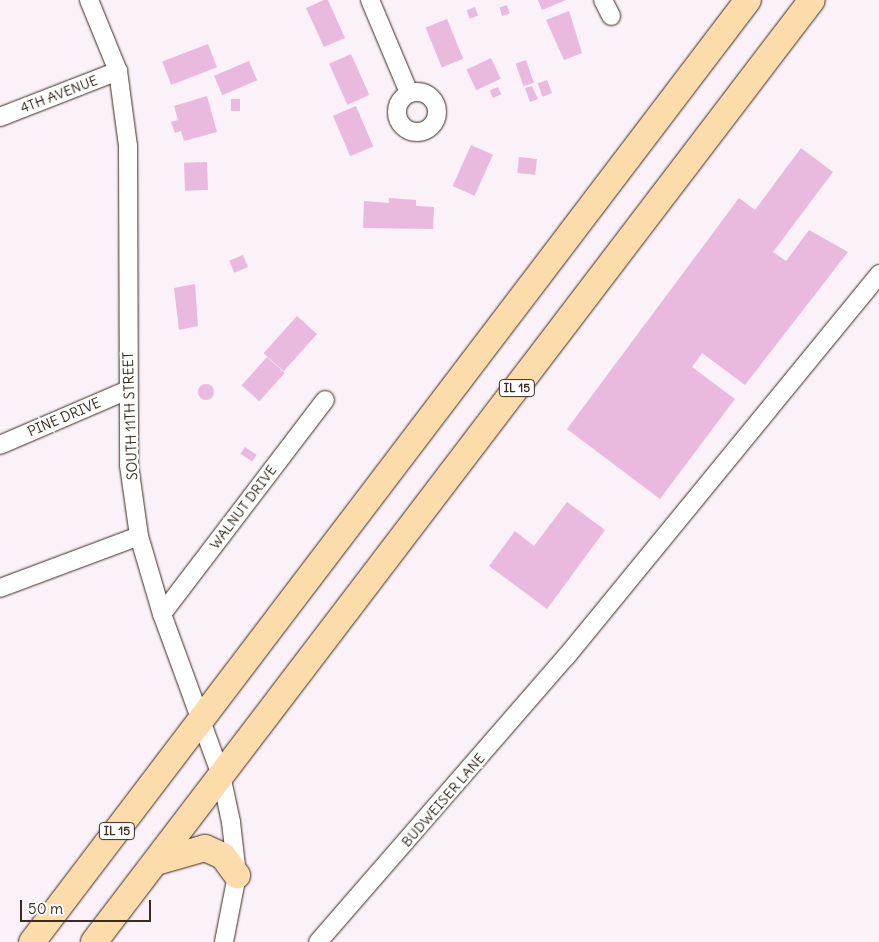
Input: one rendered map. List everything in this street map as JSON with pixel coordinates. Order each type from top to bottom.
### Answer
[{"type":"highway","name":"IL 15","points":[[32,942],[748,0]]},
{"type":"highway","name":"IL 15","points":[[94,942],[812,0]]},
{"type":"highway","points":[[155,862],[205,848],[222,856],[237,875]]},
{"type":"street","name":"SOUTH 11TH STREET","points":[[89,0],[118,71],[128,146],[129,465],[139,536],[162,614],[221,775],[237,875],[224,942]]},
{"type":"street","points":[[370,0],[409,93]]},
{"type":"street","points":[[603,0],[611,16]]},
{"type":"street","name":"4TH AVENUE","points":[[0,117],[118,71]]},
{"type":"street","name":"BUDWEISER LANE","points":[[318,942],[566,657],[879,274]]},
{"type":"street","name":"PINE DRIVE","points":[[0,445],[128,390]]},
{"type":"street","name":"WALNUT DRIVE","points":[[162,614],[325,400]]},
{"type":"street","points":[[0,588],[139,536]]},
{"type":"building","points":[[328,0],[345,38],[324,47],[306,8]]},
{"type":"building","points":[[538,0],[566,0],[542,10]]},
{"type":"building","points":[[507,5],[510,14],[502,16],[499,7]]},
{"type":"building","points":[[475,7],[478,15],[470,19],[467,10]]},
{"type":"building","points":[[569,11],[582,53],[564,60],[546,20]]},
{"type":"building","points":[[447,19],[463,59],[442,67],[426,28]]},
{"type":"building","points":[[208,44],[217,67],[171,85],[162,62]]},
{"type":"building","points":[[351,54],[369,95],[347,105],[329,64]]},
{"type":"building","points":[[491,58],[501,79],[476,90],[467,69]]},
{"type":"building","points":[[526,60],[534,83],[523,86],[516,64]]},
{"type":"building","points":[[249,61],[257,80],[222,95],[214,76]]},
{"type":"building","points":[[547,80],[552,93],[543,97],[538,84]]},
{"type":"building","points":[[532,86],[538,99],[530,102],[525,88]]},
{"type":"building","points":[[498,87],[501,94],[493,98],[490,91]]},
{"type":"building","points":[[207,96],[217,132],[184,141],[181,131],[175,133],[171,122],[178,120],[174,106]]},
{"type":"building","points":[[231,99],[240,99],[240,111],[231,111]]},
{"type":"building","points":[[356,106],[373,147],[350,156],[333,116]]},
{"type":"building","points":[[471,145],[493,155],[475,196],[453,186]]},
{"type":"building","points":[[801,148],[833,172],[773,252],[786,261],[809,230],[848,252],[745,385],[702,353],[692,367],[735,399],[660,499],[567,429],[739,198],[755,210]]},
{"type":"building","points":[[519,157],[537,159],[535,175],[517,173]]},
{"type":"building","points":[[207,162],[208,190],[185,191],[184,163]]},
{"type":"building","points":[[389,198],[416,200],[416,206],[434,207],[433,229],[363,228],[364,201],[389,203]]},
{"type":"building","points":[[243,255],[248,267],[234,273],[229,261]]},
{"type":"building","points":[[195,284],[198,326],[179,330],[174,288]]},
{"type":"building","points":[[297,316],[317,334],[284,371],[264,353]]},
{"type":"building","points":[[267,357],[285,373],[259,401],[242,385]]},
{"type":"building","points":[[206,384],[214,392],[206,400],[198,392]]},
{"type":"building","points":[[245,447],[257,455],[252,461],[241,454]]},
{"type":"building","points":[[567,502],[605,530],[547,609],[489,566],[515,531],[534,546]]}]
